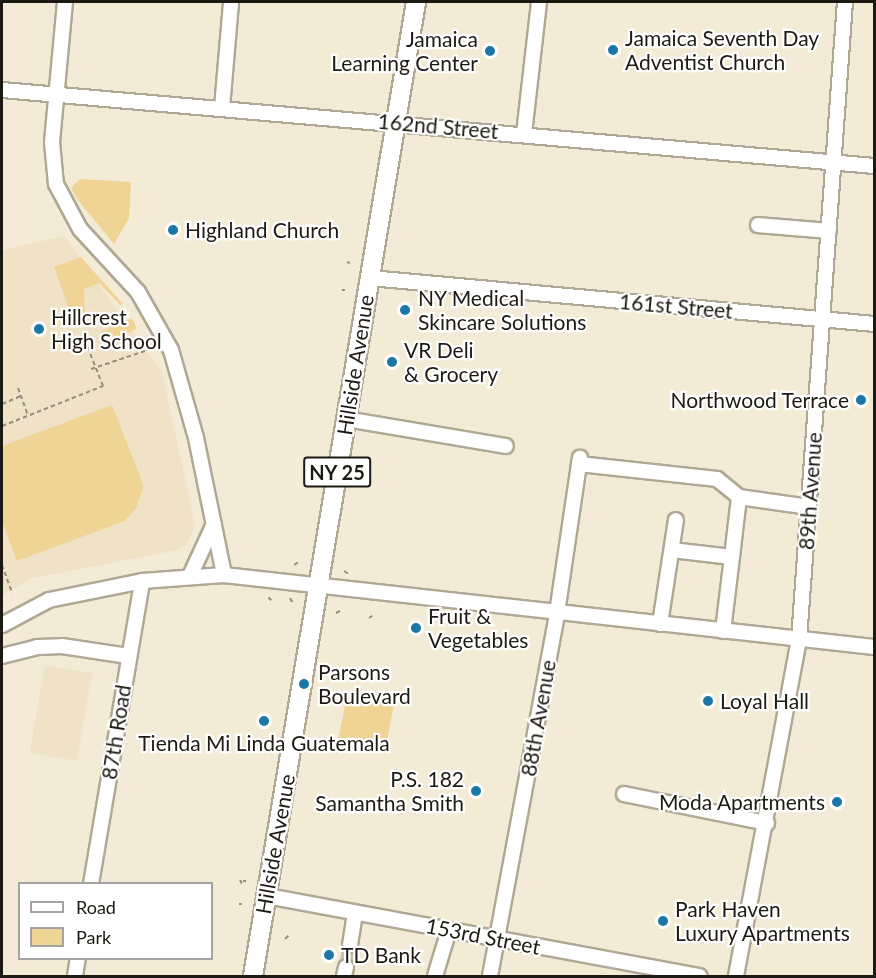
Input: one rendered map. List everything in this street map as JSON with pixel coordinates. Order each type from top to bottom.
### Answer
[{"type":"main road","name":"Hillside Avenue","points":[[253,976],[416,2]]},
{"type":"street","points":[[65,2],[52,142],[62,200],[80,229],[138,292],[160,325],[180,375],[224,575]]},
{"type":"street","points":[[222,108],[231,2]]},
{"type":"street","name":"89th Avenue","points":[[736,976],[767,823],[799,640],[845,2]]},
{"type":"street","points":[[524,134],[539,3]]},
{"type":"street","name":"162nd Street","points":[[2,90],[874,166]]},
{"type":"street","points":[[758,225],[829,231]]},
{"type":"street","name":"161st Street","points":[[370,278],[874,324]]},
{"type":"street","points":[[346,419],[506,446]]},
{"type":"street","name":"88th Avenue","points":[[490,976],[557,613],[579,461],[717,479],[739,497]]},
{"type":"street","points":[[723,631],[739,497],[808,507]]},
{"type":"street","points":[[660,624],[676,520]]},
{"type":"street","points":[[190,576],[214,524]]},
{"type":"street","points":[[672,550],[732,557]]},
{"type":"street","points":[[2,625],[49,600],[142,581],[224,575],[874,647]]},
{"type":"street","name":"87th Road","points":[[91,882],[142,581]]},
{"type":"street","points":[[2,656],[25,649],[62,646],[128,656]]},
{"type":"street","points":[[624,794],[767,823]]},
{"type":"street","name":"153rd Street","points":[[267,896],[700,976]]},
{"type":"street","points":[[350,945],[355,913]]},
{"type":"street","points":[[435,976],[449,930]]},
{"type":"street","points":[[75,976],[78,960]]},
{"type":"path","points":[[2,426],[103,386],[86,343],[78,346]]},
{"type":"path","points":[[91,369],[156,348]]},
{"type":"path","points":[[18,388],[28,415]]},
{"type":"path","points":[[2,404],[21,396]]},
{"type":"path","points":[[294,565],[300,561]]},
{"type":"path","points":[[2,565],[12,592]]},
{"type":"path","points":[[344,571],[349,572]]},
{"type":"path","points":[[268,597],[272,601]]},
{"type":"path","points":[[290,598],[293,604]]},
{"type":"path","points":[[336,613],[342,610]]},
{"type":"path","points":[[285,939],[289,935]]},
{"type":"shaded area","points":[[64,236],[162,372],[195,525],[187,544],[178,550],[33,578],[2,595],[2,250]]},
{"type":"shaded area","points":[[45,665],[92,673],[77,761],[30,753]]},
{"type":"green space","points":[[80,179],[131,182],[129,218],[114,244],[77,199],[71,188]]},
{"type":"green space","points":[[81,257],[123,304],[120,305],[99,283],[84,289],[85,318],[74,322],[54,267]]},
{"type":"green space","points":[[132,318],[137,329],[106,343],[101,332]]},
{"type":"green space","points":[[112,405],[143,488],[136,508],[125,521],[17,561],[2,521],[2,446]]},
{"type":"green space","points":[[347,695],[394,704],[385,751],[338,742]]},
{"type":"tunnel","points":[[346,967],[350,945]]},
{"type":"place","name":"Jamaica Seventh Day Adventist Church","points":[[613,50]]},
{"type":"place","name":"Jamaica Learning Center","points":[[490,51]]},
{"type":"place","name":"Highland Church","points":[[173,230]]},
{"type":"place","name":"NY Medical Skincare Solutions","points":[[405,310]]},
{"type":"place","name":"Hillcrest High School","points":[[39,329]]},
{"type":"place","name":"VR Deli & Grocery","points":[[392,362]]},
{"type":"place","name":"Northwood Terrace","points":[[861,400]]},
{"type":"place","name":"Fruit & Vegetables","points":[[416,628]]},
{"type":"place","name":"Parsons Boulevard","points":[[304,684]]},
{"type":"place","name":"Loyal Hall","points":[[708,701]]},
{"type":"place","name":"Tienda Mi Linda Guatemala","points":[[264,721]]},
{"type":"place","name":"P.S. 182 Samantha Smith","points":[[476,791]]},
{"type":"place","name":"Moda Apartments","points":[[837,802]]},
{"type":"place","name":"Park Haven Luxury Apartments","points":[[663,921]]},
{"type":"place","name":"TD Bank","points":[[329,955]]}]
